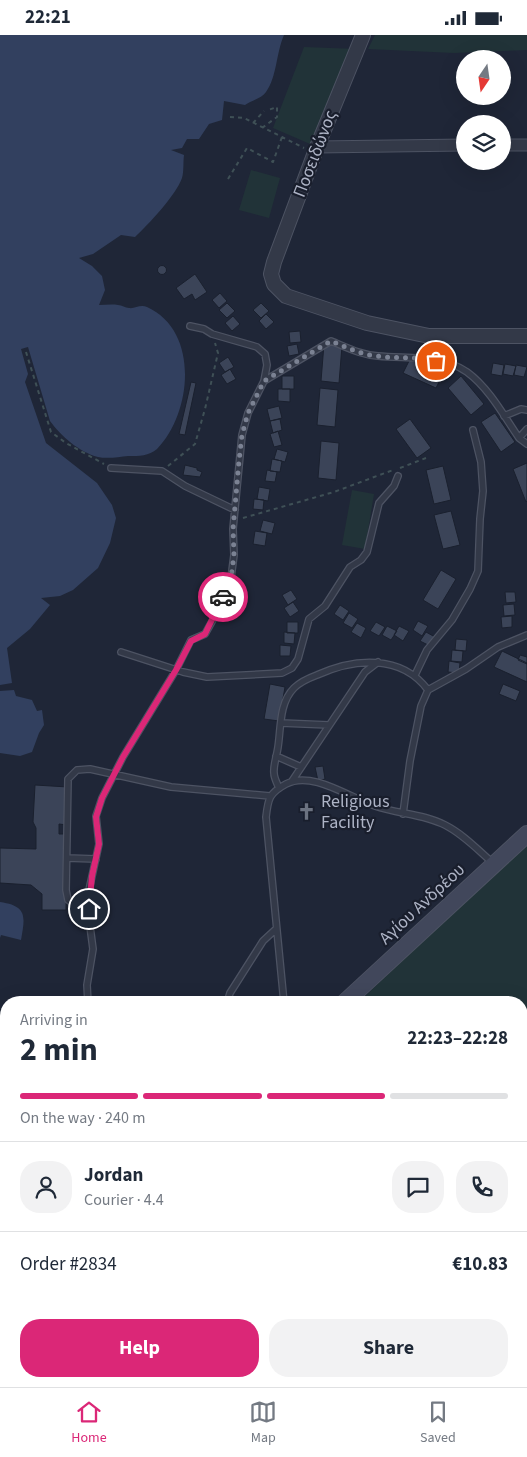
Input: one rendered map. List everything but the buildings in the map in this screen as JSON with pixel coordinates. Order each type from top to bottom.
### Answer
[{"type":"main road","name":"Αγίου Ανδρέου","points":[[352,996],[527,834]]},
{"type":"street","name":"Ποσειδώνος","points":[[362,35],[316,150],[271,274],[274,283],[286,296],[367,323],[429,336],[527,337]]},
{"type":"street","points":[[316,150],[456,145]]},
{"type":"street","points":[[511,145],[527,145]]},
{"type":"lane","points":[[88,996],[87,985],[93,949],[89,890],[99,844],[96,817],[102,798],[143,722],[176,670],[191,641],[205,634],[219,609],[231,578],[242,435],[248,413],[264,381],[267,365],[265,354],[257,347],[190,326]]},
{"type":"lane","points":[[264,381],[331,341],[361,353],[378,357],[418,357],[452,364],[468,372],[484,388],[519,438],[527,445]]},
{"type":"lane","points":[[504,416],[521,409],[527,410]]},
{"type":"lane","points":[[519,438],[527,429]]},
{"type":"lane","points":[[415,675],[427,650],[452,620],[478,571],[483,491],[481,462],[473,430]]},
{"type":"lane","points":[[111,468],[162,471],[185,486],[235,510]]},
{"type":"lane","points":[[120,652],[176,670],[207,677],[282,673],[292,668],[298,659],[309,619],[325,606],[350,567],[361,560],[367,552],[379,503],[394,486],[398,476]]},
{"type":"lane","points":[[403,814],[410,761],[421,706],[428,690],[466,669],[498,647],[527,635]]},
{"type":"lane","points":[[292,781],[364,672],[378,662]]},
{"type":"lane","points":[[279,788],[273,773],[283,711],[288,696],[294,688],[304,681],[336,667],[354,663],[378,662],[405,669],[415,675],[428,690]]},
{"type":"lane","points":[[281,723],[330,725]]},
{"type":"lane","points":[[276,756],[287,759],[301,767]]},
{"type":"lane","points":[[89,909],[68,900],[66,890],[68,779],[77,770],[90,769],[171,787],[270,796]]},
{"type":"lane","points":[[283,996],[266,817],[270,796],[279,788],[292,781],[304,780],[324,784],[375,806],[403,814],[428,818],[446,825],[495,864]]},
{"type":"lane","points":[[67,858],[96,859]]},
{"type":"lane","points":[[229,996],[262,941],[276,929]]},
{"type":"path","points":[[262,128],[277,117],[277,107],[268,111]]},
{"type":"path","points":[[253,123],[264,111]]},
{"type":"path","points":[[230,117],[244,118],[282,137],[316,150]]},
{"type":"path","points":[[228,179],[247,148],[273,162],[282,137]]},
{"type":"path","points":[[162,471],[195,444],[218,353],[212,334]]},
{"type":"path","points":[[26,352],[51,432],[66,443],[111,468]]},
{"type":"path","points":[[234,520],[334,492],[426,458]]},
{"type":"shaded area","points":[[375,35],[527,35],[527,50],[456,50],[456,53],[454,53],[368,49]]},
{"type":"shaded area","points":[[304,47],[357,49],[317,147],[273,128]]},
{"type":"shaded area","points":[[251,170],[280,178],[269,218],[239,210]]},
{"type":"shaded area","points":[[352,490],[374,494],[365,549],[342,545]]},
{"type":"shaded area","points":[[527,841],[527,996],[365,996]]},
{"type":"water","points":[[0,35],[284,35],[270,86],[264,94],[245,105],[224,101],[222,120],[209,124],[199,139],[187,139],[182,148],[171,150],[184,155],[183,176],[174,193],[154,218],[135,237],[121,235],[93,254],[79,258],[92,266],[102,276],[105,290],[99,305],[121,305],[128,308],[147,307],[164,319],[176,334],[183,353],[185,373],[183,395],[178,415],[169,434],[157,449],[144,455],[102,458],[91,455],[71,443],[50,421],[28,347],[21,349],[28,374],[25,382],[46,443],[97,483],[112,505],[116,518],[110,543],[98,568],[73,590],[60,596],[41,598],[50,605],[30,629],[7,648],[12,683],[0,685]]},
{"type":"water","points":[[14,690],[16,696],[32,700],[37,711],[42,710],[44,725],[32,752],[20,756],[0,753],[0,691]]},
{"type":"water","points":[[0,902],[16,906],[20,910],[23,919],[21,940],[1,935],[0,938]]},
{"type":"way so far","points":[[223,597],[231,578],[234,555],[233,529],[242,435],[248,413],[264,381],[331,341],[361,353],[378,357],[418,357],[436,361]]},
{"type":"place","name":"Religious Facility","points":[[307,811]]},
{"type":"route","points":[[89,909],[89,890],[99,844],[96,817],[102,798],[123,757],[176,670],[191,641],[205,634],[219,609],[223,597]]}]
